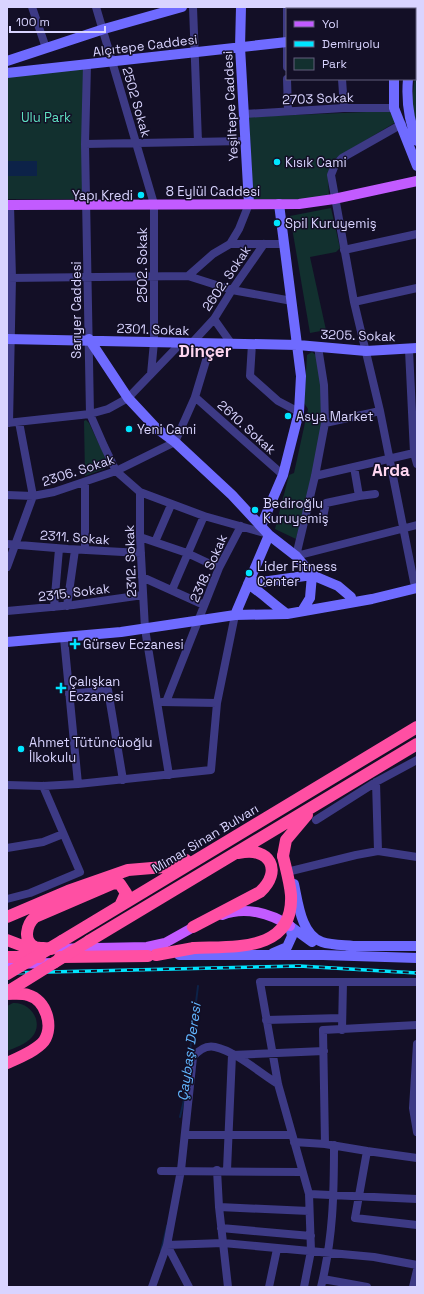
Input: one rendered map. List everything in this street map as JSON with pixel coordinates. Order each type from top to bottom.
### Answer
[{"type":"highway","points":[[385,746],[417,718]]},
{"type":"highway","name":"Mimar Sinan Bulvarı","points":[[7,974],[417,727]]},
{"type":"highway","points":[[7,993],[89,941],[417,744]]},
{"type":"highway","points":[[7,957],[152,956],[194,948],[249,946],[262,943],[278,932],[286,921],[291,903],[291,894],[283,856],[286,840],[299,824],[328,797]]},
{"type":"highway","points":[[193,927],[260,892],[268,884],[272,870],[269,862],[263,854],[254,851],[234,854]]},
{"type":"highway","points":[[7,916],[68,891],[128,870],[164,867],[208,852]]},
{"type":"highway","points":[[7,912],[116,867],[126,865],[154,868]]},
{"type":"highway","points":[[51,949],[34,946],[29,942],[26,932],[35,917],[114,883],[120,884],[126,893],[120,906]]},
{"type":"highway","points":[[7,940],[28,948],[51,949]]},
{"type":"highway","points":[[7,993],[24,994],[36,998],[45,1009],[48,1024],[43,1042],[36,1048],[7,1063]]},
{"type":"main road","points":[[7,61],[104,29],[155,10],[182,7]]},
{"type":"main road","name":"Yeşiltepe Caddesi","points":[[241,7],[240,47],[249,202]]},
{"type":"main road","name":"Alçıtepe Caddesi","points":[[7,73],[286,42]]},
{"type":"main road","points":[[394,80],[394,108],[402,124],[417,166]]},
{"type":"main road","points":[[408,80],[408,107],[411,126],[417,139]]},
{"type":"main road","points":[[394,108],[408,107]]},
{"type":"main road","points":[[249,202],[300,201],[334,197],[417,176]]},
{"type":"main road","name":"8 Eylül Caddesi","points":[[8,204],[85,202],[249,202],[299,204],[417,181]]},
{"type":"main road","points":[[261,526],[284,475],[299,412],[301,376],[279,204]]},
{"type":"main road","name":"2301. Sokak","points":[[9,339],[89,339],[211,344],[231,343],[298,345]]},
{"type":"main road","points":[[89,339],[128,398],[156,428],[175,442],[232,494],[269,535],[296,556],[312,576],[310,598],[302,611]]},
{"type":"main road","name":"3205. Sokak","points":[[298,345],[366,351],[413,349]]},
{"type":"main road","points":[[235,615],[269,535]]},
{"type":"main road","points":[[248,584],[312,576],[338,586],[351,597]]},
{"type":"main road","points":[[248,584],[262,592],[273,604],[287,614]]},
{"type":"main road","points":[[302,611],[312,606],[416,584]]},
{"type":"main road","points":[[8,641],[64,638],[235,615],[287,614],[372,599],[416,584]]},
{"type":"main road","points":[[299,824],[288,849],[291,871],[301,916],[313,936],[321,942],[353,946]]},
{"type":"main road","points":[[7,951],[19,953],[51,949],[147,947],[165,943],[193,927],[225,914],[242,911],[270,915],[290,926],[309,940],[329,948],[353,946],[417,946]]},
{"type":"main road","points":[[263,956],[282,951],[287,947],[292,936],[290,926]]},
{"type":"main road","points":[[7,964],[123,961],[152,956],[323,955],[417,958]]},
{"type":"street","points":[[32,7],[46,48]]},
{"type":"street","name":"2502 Sokak","points":[[96,7],[104,29],[154,202]]},
{"type":"street","points":[[193,7],[198,142]]},
{"type":"street","name":"Sarıyer Caddesi","points":[[87,65],[85,202],[89,277],[90,414]]},
{"type":"street","points":[[287,80],[288,111]]},
{"type":"street","points":[[342,80],[344,108]]},
{"type":"street","name":"2703 Sokak","points":[[244,114],[344,108],[394,108]]},
{"type":"street","points":[[402,124],[342,158],[335,165],[332,175],[334,197],[354,302],[380,411],[388,459],[416,584]]},
{"type":"street","points":[[85,144],[245,141]]},
{"type":"street","name":"2502. Sokak","points":[[151,374],[154,342],[154,202]]},
{"type":"street","points":[[188,276],[213,254],[230,244],[239,228],[249,202]]},
{"type":"street","points":[[8,204],[10,278],[8,423]]},
{"type":"street","points":[[344,250],[417,234]]},
{"type":"street","points":[[230,244],[283,244]]},
{"type":"street","name":"2602. Sokak","points":[[8,423],[90,414],[108,409],[128,398],[151,374],[214,319],[264,244]]},
{"type":"street","points":[[10,278],[188,276],[232,290],[292,301]]},
{"type":"street","points":[[354,302],[417,288]]},
{"type":"street","points":[[214,319],[231,343]]},
{"type":"street","points":[[175,442],[195,397],[211,344]]},
{"type":"street","points":[[252,344],[250,376],[278,401],[299,412]]},
{"type":"street","points":[[318,347],[324,385],[325,423],[315,476],[296,556],[417,525]]},
{"type":"street","points":[[413,349],[414,453],[417,464]]},
{"type":"street","name":"2610. Sokak","points":[[195,397],[284,475]]},
{"type":"street","points":[[325,423],[380,411]]},
{"type":"street","points":[[90,414],[116,471],[140,492],[204,516],[269,535]]},
{"type":"street","points":[[7,495],[33,496],[19,422]]},
{"type":"street","name":"2306. Sokak","points":[[7,567],[11,544],[33,496],[54,492],[116,471],[175,442]]},
{"type":"street","points":[[315,476],[414,453]]},
{"type":"street","points":[[354,467],[359,496]]},
{"type":"street","points":[[85,482],[86,550]]},
{"type":"street","name":"2312. Sokak","points":[[140,492],[140,537],[145,628],[169,775]]},
{"type":"street","points":[[323,518],[326,503],[375,494]]},
{"type":"street","points":[[155,542],[171,504]]},
{"type":"street","points":[[172,590],[204,516]]},
{"type":"street","name":"2318. Sokak","points":[[166,702],[219,568],[241,526]]},
{"type":"street","points":[[140,537],[188,553],[219,568]]},
{"type":"street","name":"2311. Sokak","points":[[11,544],[75,550],[141,553]]},
{"type":"street","points":[[54,607],[59,548]]},
{"type":"street","points":[[67,606],[75,550]]},
{"type":"street","points":[[142,576],[204,605]]},
{"type":"street","name":"2315. Sokak","points":[[7,611],[67,606],[143,595]]},
{"type":"street","points":[[7,785],[43,786],[78,784],[211,770],[217,703],[235,615]]},
{"type":"street","points":[[64,638],[78,784]]},
{"type":"street","points":[[70,694],[108,690],[123,780]]},
{"type":"street","points":[[156,702],[217,703]]},
{"type":"street","points":[[316,820],[376,782],[417,760]]},
{"type":"street","points":[[376,782],[378,852]]},
{"type":"street","points":[[7,899],[30,893],[80,872],[43,786]]},
{"type":"street","points":[[7,848],[43,842],[63,834]]},
{"type":"street","points":[[291,871],[356,855],[378,852],[417,857]]},
{"type":"street","points":[[304,1287],[311,1251],[309,1194],[278,1084],[260,982],[417,982]]},
{"type":"street","points":[[342,1030],[341,1018],[343,982]]},
{"type":"street","points":[[266,1020],[341,1018]]},
{"type":"street","points":[[325,1144],[323,1030],[417,1025]]},
{"type":"street","points":[[417,1044],[415,1107],[417,1132]]},
{"type":"street","points":[[152,1287],[167,1245],[181,1170],[193,1057],[198,1052],[208,1047],[215,1047],[232,1054],[278,1084]]},
{"type":"street","points":[[232,1054],[324,1051]]},
{"type":"street","points":[[228,1170],[232,1054]]},
{"type":"street","points":[[185,1135],[230,1135],[293,1139],[417,1158]]},
{"type":"street","points":[[334,1145],[333,1216],[328,1254],[322,1283],[367,1287]]},
{"type":"street","points":[[367,1151],[355,1218],[417,1225]]},
{"type":"street","points":[[217,1170],[219,1207],[228,1287]]},
{"type":"street","points":[[161,1171],[228,1170],[302,1172]]},
{"type":"street","points":[[309,1194],[417,1199]]},
{"type":"street","points":[[219,1207],[309,1211]]},
{"type":"street","points":[[221,1228],[311,1236]]},
{"type":"street","points":[[167,1245],[223,1243],[311,1251],[328,1254],[374,1257],[417,1265]]},
{"type":"street","points":[[167,1245],[189,1287]]},
{"type":"street","points":[[269,1287],[276,1249]]},
{"type":"street","points":[[413,1287],[417,1270]]},
{"type":"green space","name":"Ulu Park","points":[[87,65],[84,199],[7,199],[7,77]]},
{"type":"green space","points":[[417,65],[417,128],[413,112],[413,89],[414,80],[416,80]]},
{"type":"green space","points":[[389,111],[396,122],[336,158],[328,178],[329,195],[300,200],[253,199],[249,117]]},
{"type":"green space","points":[[331,208],[340,248],[336,252],[310,257],[326,330],[310,333],[290,216]]},
{"type":"green space","points":[[312,352],[317,356],[322,386],[322,423],[313,473],[296,539],[275,529],[289,475],[294,473],[308,409],[304,403],[307,355]]},
{"type":"green space","points":[[86,420],[89,423],[109,465],[104,469],[85,476],[84,421]]},
{"type":"green space","points":[[13,1003],[26,1006],[31,1010],[37,1026],[32,1037],[27,1042],[7,1051],[7,1006]]},
{"type":"water","points":[[7,161],[37,161],[37,176],[7,176]]},
{"type":"waterway","name":"Çaybaşı Deresi","points":[[180,1117],[184,1100],[198,986]]},
{"type":"waterway","name":"Çaybaşı Deresi","points":[[161,1251],[167,1226]]},
{"type":"railway","points":[[7,973],[299,966],[417,973]]},
{"type":"place","name":"Kısık Cami","points":[[277,162]]},
{"type":"place","name":"Yapı Kredi","points":[[141,195]]},
{"type":"place","name":"Spil Kuruyemiş","points":[[277,223]]},
{"type":"place","name":"Asya Market","points":[[288,416]]},
{"type":"place","name":"Yeni Cami","points":[[129,429]]},
{"type":"place","name":"Bediroğlu Kuruyemiş","points":[[255,510]]},
{"type":"place","name":"Lider Fitness Center","points":[[249,573]]},
{"type":"place","name":"Gürsev Eczanesi","points":[[75,644]]},
{"type":"place","name":"Çalışkan Eczanesi","points":[[61,688]]},
{"type":"place","name":"Ahmet Tütüncüoğlu İlkokulu","points":[[21,749]]},
{"type":"district","name":"Dinçer","points":[[205,351]]},
{"type":"district","name":"Arda","points":[[391,470]]}]
